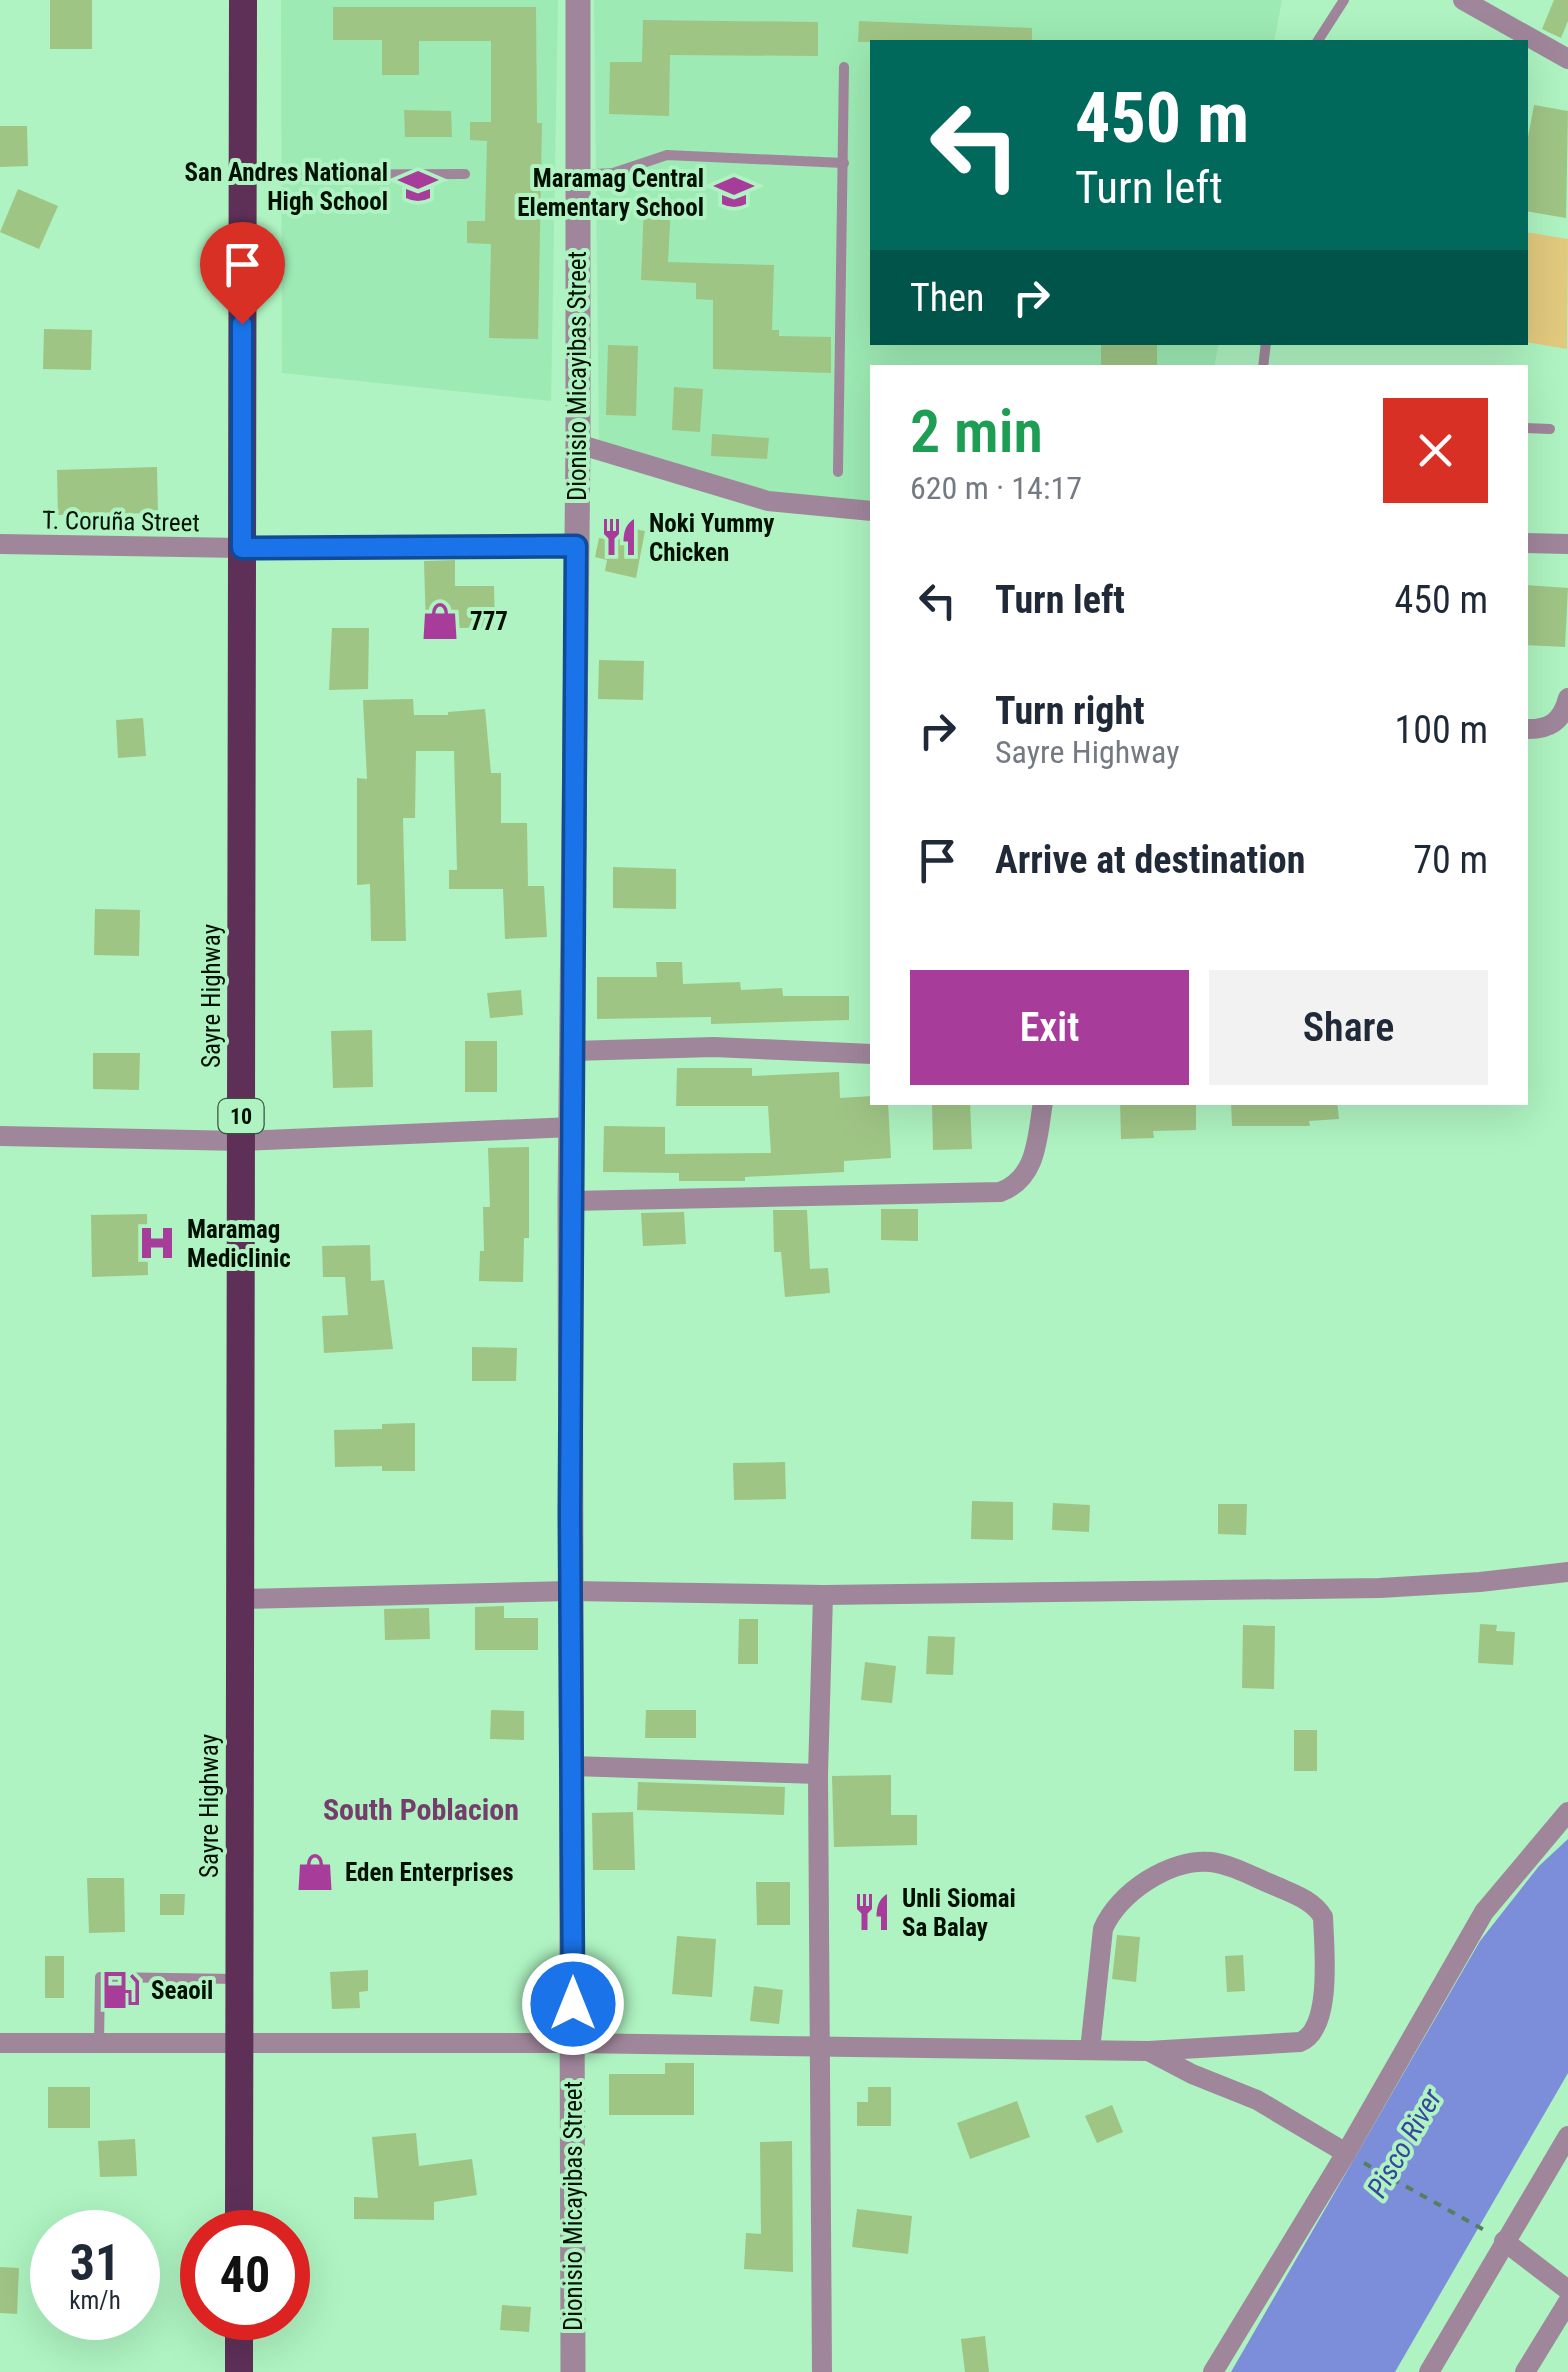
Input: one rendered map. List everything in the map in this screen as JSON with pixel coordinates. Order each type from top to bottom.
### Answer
[{"type":"highway","name":"Sayre Highway","points":[[239,2210],[243,0]]},
{"type":"highway","points":[[239,2340],[239,2372]]},
{"type":"street","name":"Dionisio Micayibas Street","points":[[573,2372],[570,1201],[578,0]]},
{"type":"street","points":[[1463,0],[1568,59]]},
{"type":"street","points":[[578,444],[768,501],[870,511]]},
{"type":"street","points":[[1528,543],[1568,544]]},
{"type":"street","name":"T. Coruña Street","points":[[0,544],[242,548],[576,546]]},
{"type":"street","points":[[1528,729],[1554,724],[1568,698]]},
{"type":"street","points":[[572,1051],[714,1047],[870,1054]]},
{"type":"street","points":[[570,1201],[1000,1192],[1016,1186],[1026,1172],[1034,1155],[1042,1105]]},
{"type":"street","points":[[0,1136],[240,1141],[572,1127]]},
{"type":"street","points":[[239,1599],[570,1591],[823,1595],[1380,1588],[1568,1572]]},
{"type":"street","points":[[822,2372],[818,1774],[823,1595]]},
{"type":"street","points":[[572,1766],[818,1774]]},
{"type":"street","points":[[1213,2372],[1350,2155],[1484,1912],[1568,1812]]},
{"type":"street","points":[[0,2043],[573,2043],[1148,2051],[1300,2042],[1312,2036],[1320,2018],[1323,1917],[1318,1908],[1210,1862],[1175,1869],[1132,1891],[1108,1916],[1103,1930],[1090,2050]]},
{"type":"street","points":[[1148,2051],[1257,2100],[1350,2155]]},
{"type":"street","points":[[1429,2372],[1500,2239],[1568,2136]]},
{"type":"street","points":[[1500,2239],[1568,2290]]},
{"type":"street","points":[[1525,2372],[1568,2302]]},
{"type":"lane","points":[[1318,40],[1344,0]]},
{"type":"lane","points":[[838,472],[844,67]]},
{"type":"lane","points":[[578,175],[613,174],[666,155],[844,163]]},
{"type":"lane","points":[[242,175],[464,174]]},
{"type":"lane","points":[[1528,428],[1550,430]]},
{"type":"lane","points":[[99,2044],[100,1978],[239,1979]]},
{"type":"path","points":[[1350,2155],[1500,2239]]},
{"type":"shaded area","name":"San Andres National High School","points":[[281,0],[558,0],[551,401],[282,373]]},
{"type":"shaded area","name":"Maramag Central Elementary School","points":[[594,0],[1282,0],[1274,40],[870,40],[870,345],[1219,345],[1214,365],[870,365],[870,504],[778,498],[599,441]]},
{"type":"shaded area","points":[[1528,232],[1568,239],[1567,349],[1528,342]]},
{"type":"water","name":"Pisco River","points":[[1568,1839],[1568,2073],[1395,2372],[1231,2372],[1480,1941],[1539,1866]]},
{"type":"building","points":[[50,0],[92,0],[92,49],[50,49]]},
{"type":"building","points":[[1554,0],[1568,0],[1568,21],[1561,38],[1542,29]]},
{"type":"building","points":[[333,7],[536,7],[537,123],[542,123],[538,339],[489,338],[491,244],[467,243],[467,221],[485,221],[487,141],[470,140],[470,122],[491,122],[491,41],[419,41],[419,75],[382,75],[382,40],[333,40]]},
{"type":"building","points":[[643,20],[818,22],[818,56],[670,55],[669,116],[609,114],[610,62],[642,62]]},
{"type":"building","points":[[859,21],[1032,28],[1032,40],[858,42]]},
{"type":"building","points":[[1534,105],[1568,111],[1566,218],[1528,212],[1528,137]]},
{"type":"building","points":[[404,110],[451,111],[452,137],[405,137]]},
{"type":"building","points":[[0,126],[27,126],[28,166],[0,167]]},
{"type":"building","points":[[18,189],[58,206],[39,249],[0,232]]},
{"type":"building","points":[[644,204],[671,205],[668,262],[774,265],[772,330],[779,330],[779,336],[831,337],[831,373],[713,369],[713,300],[696,299],[696,283],[641,280]]},
{"type":"building","points":[[44,329],[92,330],[91,370],[43,369]]},
{"type":"building","points":[[608,345],[638,346],[636,416],[606,415]]},
{"type":"building","points":[[1101,345],[1157,345],[1157,365],[1101,365]]},
{"type":"building","points":[[674,387],[703,389],[700,432],[672,430]]},
{"type":"building","points":[[712,434],[769,438],[767,459],[711,456]]},
{"type":"building","points":[[157,467],[158,513],[58,515],[57,470]]},
{"type":"building","points":[[614,525],[645,531],[636,578],[605,571],[607,560],[595,557],[599,538],[611,540]]},
{"type":"building","points":[[455,560],[455,586],[494,586],[495,627],[426,629],[424,561]]},
{"type":"building","points":[[1528,585],[1568,588],[1565,647],[1528,645]]},
{"type":"building","points":[[332,628],[369,628],[368,689],[329,690]]},
{"type":"building","points":[[599,660],[644,661],[643,700],[598,699]]},
{"type":"building","points":[[413,699],[414,715],[485,709],[491,773],[501,773],[501,823],[527,823],[528,886],[544,886],[547,937],[505,939],[503,889],[449,889],[449,870],[457,870],[454,751],[416,751],[415,818],[403,818],[406,941],[371,941],[370,884],[357,885],[357,778],[367,779],[363,700]]},
{"type":"building","points":[[143,718],[146,756],[118,758],[116,720]]},
{"type":"building","points":[[613,867],[676,869],[676,909],[613,908]]},
{"type":"building","points":[[95,909],[140,910],[139,956],[94,955]]},
{"type":"building","points":[[656,962],[682,962],[683,984],[740,982],[741,990],[782,988],[783,996],[849,996],[849,1020],[711,1024],[711,1017],[597,1019],[597,977],[657,977]]},
{"type":"building","points":[[521,990],[523,1015],[490,1018],[487,993]]},
{"type":"building","points":[[372,1030],[373,1087],[333,1088],[331,1031]]},
{"type":"building","points":[[465,1041],[497,1041],[497,1092],[465,1092]]},
{"type":"building","points":[[93,1053],[140,1053],[139,1090],[93,1089]]},
{"type":"building","points":[[677,1068],[752,1068],[752,1076],[839,1072],[840,1098],[870,1096],[870,1105],[888,1105],[891,1158],[844,1161],[844,1172],[745,1177],[745,1181],[679,1181],[679,1173],[603,1172],[604,1126],[665,1127],[665,1154],[771,1153],[768,1106],[676,1106]]},
{"type":"building","points":[[932,1105],[970,1105],[972,1149],[933,1150]]},
{"type":"building","points":[[1120,1105],[1196,1105],[1196,1130],[1153,1131],[1154,1138],[1121,1139]]},
{"type":"building","points":[[1231,1105],[1337,1105],[1339,1119],[1309,1121],[1310,1126],[1232,1126]]},
{"type":"building","points":[[529,1147],[529,1238],[524,1238],[523,1282],[479,1281],[480,1251],[484,1251],[483,1207],[490,1207],[488,1148]]},
{"type":"building","points":[[881,1209],[918,1209],[918,1241],[881,1240]]},
{"type":"building","points":[[773,1210],[807,1210],[810,1269],[828,1268],[830,1293],[785,1297],[781,1252],[774,1252]]},
{"type":"building","points":[[684,1212],[686,1244],[643,1246],[641,1213]]},
{"type":"building","points":[[147,1214],[148,1275],[92,1277],[91,1215]]},
{"type":"building","points":[[370,1245],[371,1281],[384,1280],[393,1349],[324,1353],[322,1316],[348,1315],[345,1277],[323,1277],[322,1246]]},
{"type":"building","points":[[472,1347],[517,1348],[516,1381],[472,1381]]},
{"type":"building","points":[[415,1423],[415,1471],[382,1471],[382,1466],[335,1467],[334,1430],[382,1429],[382,1424]]},
{"type":"building","points":[[785,1462],[786,1499],[734,1500],[733,1463]]},
{"type":"building","points":[[972,1501],[1013,1502],[1013,1540],[971,1539]]},
{"type":"building","points":[[1053,1503],[1090,1505],[1089,1532],[1052,1530]]},
{"type":"building","points":[[1218,1504],[1247,1504],[1246,1535],[1218,1534]]},
{"type":"building","points":[[504,1606],[504,1618],[538,1618],[538,1650],[475,1650],[475,1607]]},
{"type":"building","points":[[429,1608],[430,1639],[385,1640],[384,1609]]},
{"type":"building","points":[[739,1619],[758,1619],[758,1664],[738,1664]]},
{"type":"building","points":[[1480,1624],[1497,1625],[1496,1631],[1515,1632],[1513,1665],[1478,1663]]},
{"type":"building","points":[[1243,1625],[1275,1626],[1274,1689],[1242,1688]]},
{"type":"building","points":[[928,1636],[955,1637],[953,1675],[926,1674]]},
{"type":"building","points":[[865,1662],[896,1666],[892,1703],[861,1700]]},
{"type":"building","points":[[491,1710],[524,1711],[524,1740],[490,1739]]},
{"type":"building","points":[[646,1710],[696,1710],[696,1738],[645,1738]]},
{"type":"building","points":[[1294,1730],[1317,1730],[1317,1771],[1294,1771]]},
{"type":"building","points":[[891,1775],[891,1815],[917,1815],[917,1845],[834,1847],[832,1776]]},
{"type":"building","points":[[638,1782],[785,1787],[784,1815],[637,1810]]},
{"type":"building","points":[[633,1812],[635,1870],[593,1870],[592,1813]]},
{"type":"building","points":[[87,1878],[124,1878],[125,1932],[89,1933]]},
{"type":"building","points":[[756,1882],[790,1882],[790,1925],[757,1925]]},
{"type":"building","points":[[160,1894],[185,1894],[184,1915],[160,1915]]},
{"type":"building","points":[[1117,1935],[1140,1937],[1136,1982],[1112,1979]]},
{"type":"building","points":[[677,1936],[716,1939],[712,1997],[672,1994]]},
{"type":"building","points":[[1243,1955],[1245,1991],[1227,1992],[1225,1956]]},
{"type":"building","points":[[45,1956],[64,1956],[64,1998],[45,1998]]},
{"type":"building","points":[[368,1970],[368,1991],[359,1992],[360,2008],[332,2009],[330,1972]]},
{"type":"building","points":[[754,1986],[783,1990],[779,2024],[750,2021]]},
{"type":"building","points":[[665,2063],[694,2063],[694,2115],[609,2115],[609,2074],[665,2074]]},
{"type":"building","points":[[48,2087],[90,2087],[90,2128],[48,2128]]},
{"type":"building","points":[[868,2087],[891,2087],[891,2126],[857,2126],[857,2102],[868,2102]]},
{"type":"building","points":[[1017,2101],[1030,2137],[970,2159],[957,2123]]},
{"type":"building","points":[[1112,2105],[1123,2132],[1097,2143],[1085,2116]]},
{"type":"building","points":[[416,2133],[419,2166],[472,2159],[477,2195],[434,2202],[434,2220],[354,2219],[354,2197],[378,2198],[372,2137]]},
{"type":"building","points":[[135,2139],[137,2176],[100,2177],[98,2141]]},
{"type":"building","points":[[792,2141],[793,2272],[744,2269],[746,2233],[761,2234],[760,2142]]},
{"type":"building","points":[[857,2209],[912,2216],[908,2254],[852,2247]]},
{"type":"building","points":[[0,2267],[19,2268],[17,2314],[0,2313]]},
{"type":"building","points":[[502,2305],[531,2307],[529,2332],[500,2330]]},
{"type":"building","points":[[985,2336],[989,2372],[965,2372],[961,2339]]},
{"type":"place","name":"San Andres National High School","points":[[418,186]]},
{"type":"place","name":"Maramag Central Elementary School","points":[[734,192]]},
{"type":"place","name":"Noki Yummy Chicken","points":[[619,537]]},
{"type":"place","name":"777","points":[[440,621]]},
{"type":"place","name":"Maramag Mediclinic","points":[[157,1243]]},
{"type":"place","name":"Eden Enterprises","points":[[315,1872]]},
{"type":"place","name":"Unli Siomai Sa Balay","points":[[872,1912]]},
{"type":"place","name":"Seaoil","points":[[121,1990]]},
{"type":"district","name":"South Poblacion","points":[[421,1810]]},
{"type":"route","points":[[242,324],[242,548],[576,546],[570,1201],[573,2004]]}]
